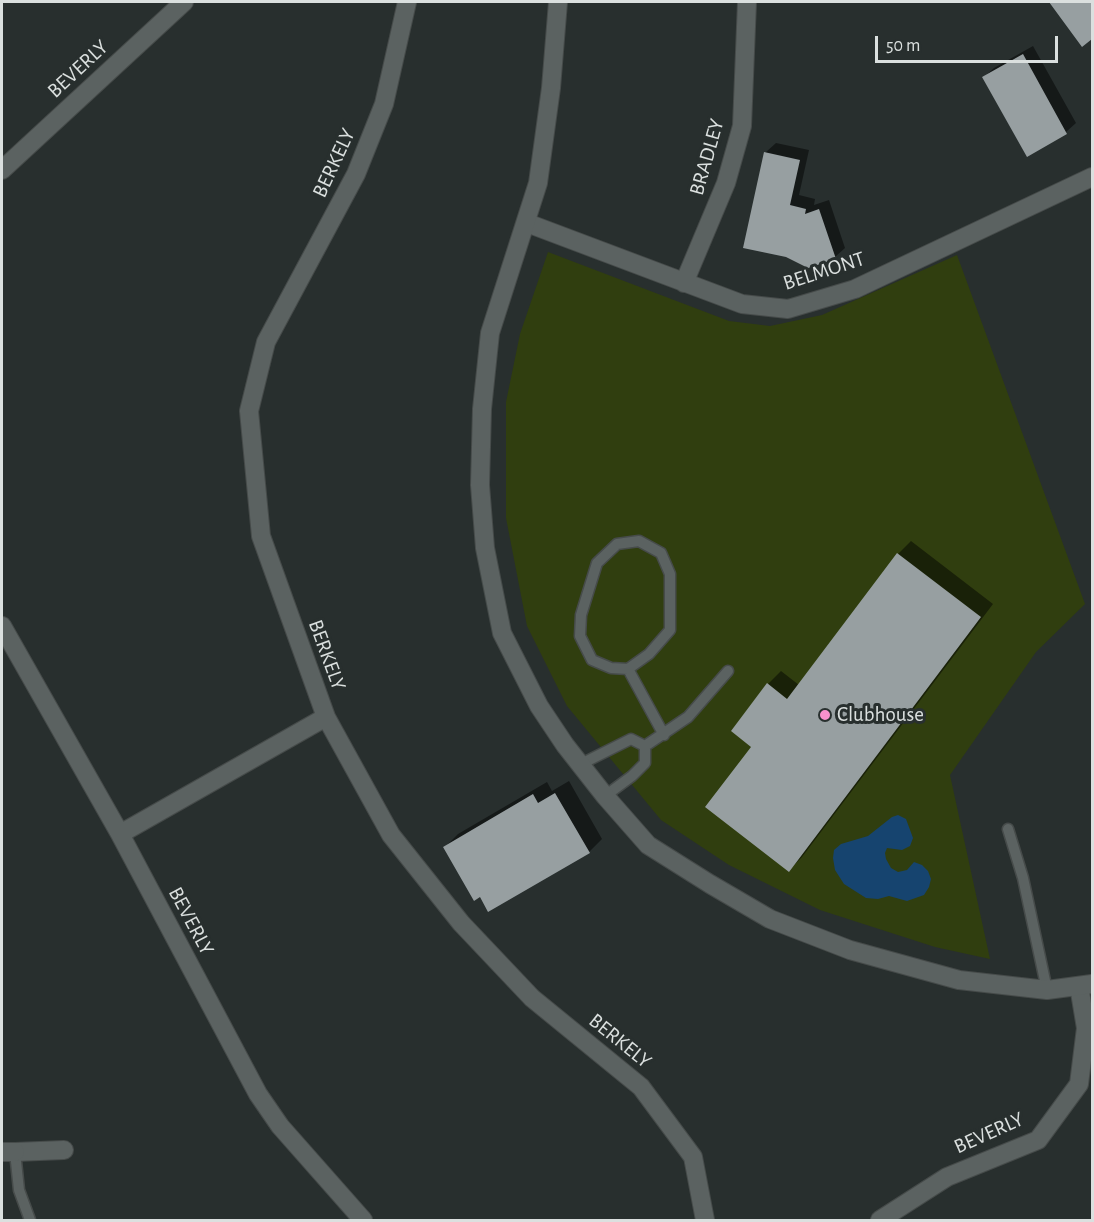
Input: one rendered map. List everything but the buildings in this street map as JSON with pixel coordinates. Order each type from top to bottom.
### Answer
[{"type":"street","name":"BEVERLY","points":[[2,170],[184,2]]},
{"type":"street","name":"BERKELY","points":[[407,2],[384,104],[357,174],[266,342],[249,411],[261,536],[326,717],[391,835],[461,923],[532,998],[642,1087],[693,1157],[705,1221]]},
{"type":"street","points":[[558,2],[551,88],[540,171],[527,223],[490,333],[481,420],[480,485],[485,548],[502,633],[539,706],[565,745],[648,845],[770,919],[849,950],[959,980],[1047,990],[1086,985]]},
{"type":"street","name":"BRADLEY","points":[[684,283],[726,183],[742,126],[747,2]]},
{"type":"street","name":"BELMONT","points":[[527,223],[742,304],[788,309],[855,289],[1092,177]]},
{"type":"street","name":"BEVERLY","points":[[2,626],[120,834],[258,1094],[280,1126],[363,1221]]},
{"type":"street","points":[[120,834],[326,717]]},
{"type":"street","name":"BEVERLY","points":[[880,1221],[946,1177],[1038,1140],[1079,1084],[1086,1028],[1086,985]]},
{"type":"street","points":[[8,1152],[64,1150]]},
{"type":"lane","points":[[639,541],[660,553],[670,574],[670,630],[650,654],[628,669],[611,668],[592,660],[580,636],[581,615],[597,563],[617,544],[639,541]]},
{"type":"lane","points":[[628,669],[664,735]]},
{"type":"lane","points":[[645,746],[688,717],[728,671]]},
{"type":"lane","points":[[581,764],[631,739],[645,746]]},
{"type":"lane","points":[[605,796],[632,776],[645,762],[645,746]]},
{"type":"lane","points":[[1008,829],[1023,879],[1047,990]]},
{"type":"lane","points":[[8,1152],[30,1221]]},
{"type":"green space","points":[[548,252],[729,321],[770,326],[822,315],[957,255],[1085,604],[1036,652],[950,775],[990,959],[935,947],[820,910],[729,865],[661,820],[567,706],[527,626],[506,518],[506,402],[520,334]]},
{"type":"water","points":[[898,815],[906,819],[913,838],[910,846],[902,850],[887,848],[886,859],[891,868],[898,872],[907,870],[914,862],[922,865],[928,871],[931,879],[929,887],[924,895],[907,901],[889,896],[878,899],[866,898],[844,884],[835,870],[834,850],[841,844],[868,836],[892,817]]},
{"type":"place","name":"Clubhouse","points":[[825,715]]}]
